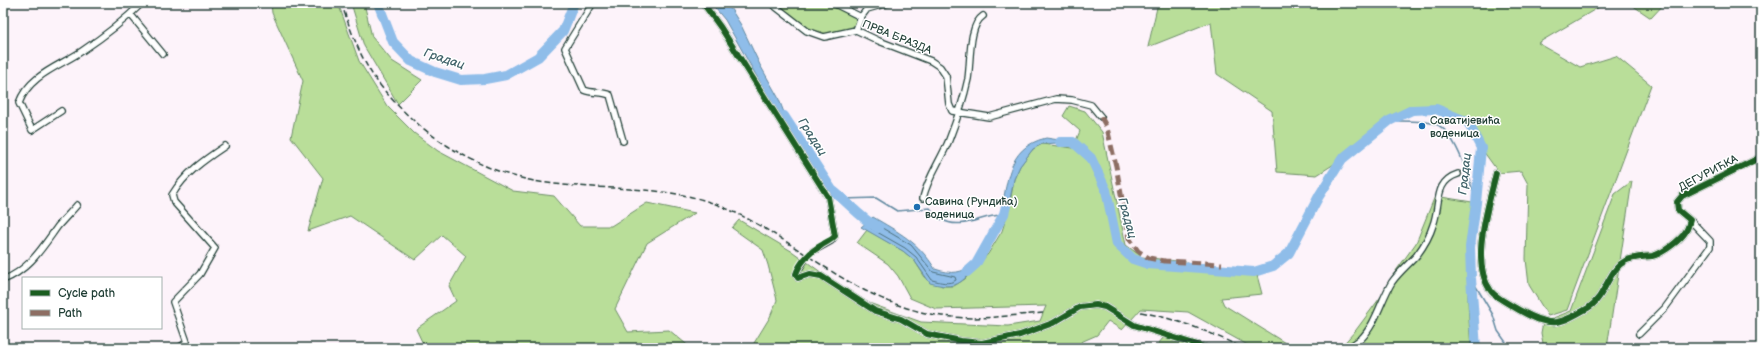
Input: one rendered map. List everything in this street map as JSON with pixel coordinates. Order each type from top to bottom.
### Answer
[{"type":"street","points":[[61,111],[32,130],[20,106],[20,101],[26,91],[44,73],[81,52],[131,15],[142,3]]},
{"type":"street","points":[[593,3],[565,48],[584,90],[591,94],[602,91],[610,95],[623,141]]},
{"type":"street","points":[[703,3],[828,197],[835,236],[831,241],[813,251]]},
{"type":"street","name":"ПРВА БРАЗДА","points":[[771,3],[807,30],[824,37],[856,30],[879,41],[931,61],[940,67],[946,76],[949,104],[952,111],[957,113]]},
{"type":"street","points":[[833,3],[861,16]]},
{"type":"street","points":[[856,30],[861,16],[867,9],[888,3]]},
{"type":"street","points":[[131,15],[163,54]]},
{"type":"street","points":[[923,198],[926,184],[949,140],[964,95],[968,76],[973,31],[977,19],[983,16]]},
{"type":"street","points":[[957,113],[989,117],[1056,100],[1072,100],[1091,105],[1101,117]]},
{"type":"street","points":[[179,348],[187,342],[173,302],[200,274],[215,248],[174,202],[172,195],[180,183],[198,165],[225,146]]},
{"type":"street","name":"ДЕГУРИЋКА","points":[[1639,334],[1665,308],[1710,247],[1710,241],[1678,210],[1677,202],[1682,196],[1761,157]]},
{"type":"street","points":[[1496,173],[1481,244],[1481,265],[1483,278],[1492,292],[1539,321],[1549,323],[1559,322],[1590,307],[1602,292],[1613,272],[1626,260],[1655,256],[1675,243],[1686,231],[1690,220]]},
{"type":"street","points":[[1348,348],[1361,338],[1380,308],[1392,283],[1417,254],[1433,225],[1437,210],[1437,199],[1442,186],[1449,177],[1458,174]]},
{"type":"street","points":[[3,280],[24,270],[77,205]]},
{"type":"street","points":[[804,261],[796,274],[798,278],[810,274],[821,276],[875,311],[901,319],[927,334],[961,341],[982,343],[1020,335],[1052,323],[1088,304],[1105,307],[1134,325],[1207,348]]},
{"type":"green space","points":[[271,3],[338,3],[359,61],[387,106],[414,133],[438,151],[513,191],[554,196],[580,226],[611,226],[647,203],[695,213],[647,243],[615,309],[628,332],[669,330],[691,348],[425,348],[416,329],[456,301],[449,286],[466,256],[442,235],[415,260],[350,216],[308,231],[323,178],[291,137],[303,81],[272,13]]},
{"type":"green space","points":[[351,3],[364,3],[372,37],[392,61],[422,80],[398,104],[364,46]]},
{"type":"green space","points":[[776,3],[833,3],[861,17],[856,30],[827,40],[800,24]]},
{"type":"green space","points":[[1158,3],[1606,3],[1538,43],[1580,67],[1616,56],[1651,85],[1567,310],[1548,316],[1529,285],[1526,259],[1528,184],[1521,171],[1499,173],[1481,148],[1468,122],[1436,109],[1412,110],[1389,121],[1342,159],[1317,175],[1277,172],[1272,111],[1217,74],[1211,22],[1148,47]]},
{"type":"green space","points":[[1629,3],[1665,3],[1651,18]]},
{"type":"green space","points":[[1069,106],[1085,111],[1102,132],[1126,245],[1142,257],[1237,268],[1255,268],[1262,294],[1221,298],[1224,305],[1290,346],[1289,348],[1253,348],[1188,312],[1141,309],[1122,330],[1108,321],[1097,335],[1081,342],[1086,348],[751,348],[770,317],[777,300],[763,250],[732,228],[739,220],[793,252],[829,278],[869,303],[921,322],[1008,326],[1040,321],[1046,306],[936,309],[910,298],[898,276],[888,264],[857,243],[867,230],[903,251],[914,260],[925,277],[942,286],[954,286],[965,279],[988,254],[1002,231],[1009,209],[1014,179],[1020,166],[1033,149],[1042,144],[1073,148],[1080,131],[1063,116]]},
{"type":"green space","points":[[1632,181],[1607,348],[1544,348],[1541,333],[1543,322],[1571,311],[1615,194]]},
{"type":"green space","points":[[1435,196],[1472,202],[1468,239],[1467,275],[1471,348],[1340,348],[1356,330],[1388,287],[1393,275],[1416,243]]},
{"type":"green space","points":[[1167,333],[1202,343],[1213,348],[1155,348]]},
{"type":"water","points":[[711,3],[727,3],[741,25],[760,65],[778,97],[790,128],[770,100],[725,20]]},
{"type":"water","points":[[1046,138],[1073,142],[1042,144],[1033,149],[1020,166],[1014,179],[1006,219],[999,218],[1010,169],[1015,159],[1022,150],[1032,143]]},
{"type":"water","points":[[873,217],[907,238],[922,252],[935,269],[947,272],[956,272],[976,264],[967,276],[958,284],[946,286],[930,283],[914,260],[903,251],[861,227]]},
{"type":"waterway","name":"Градац","points":[[378,3],[393,42],[411,61],[435,72],[461,80],[485,79],[506,75],[538,57],[563,31],[574,3]]},
{"type":"waterway","name":"Градац","points":[[1060,142],[1073,142],[1091,158],[1106,190],[1117,244],[1133,259],[1148,264],[1254,272],[1273,266],[1289,253],[1319,196],[1342,159],[1389,121],[1412,110],[1436,109],[1468,122],[1481,148],[1470,247],[1476,348]]},
{"type":"waterway","name":"Градац","points":[[784,116],[832,190],[865,220],[878,228]]},
{"type":"waterway","points":[[1389,121],[1428,122],[1438,125],[1445,130],[1462,160],[1476,203]]},
{"type":"waterway","points":[[843,199],[876,198],[897,211],[930,208],[940,218],[956,224],[1000,215]]},
{"type":"waterway","name":"Градац","points":[[967,272],[976,264],[1004,214],[1006,206]]},
{"type":"waterway","points":[[1471,278],[1493,315],[1498,331],[1510,348]]},
{"type":"tunnel","points":[[804,261],[813,251]]},
{"type":"railway","points":[[341,3],[355,41],[364,60],[374,77],[389,96],[426,131],[447,146],[492,169],[516,177],[540,182],[562,185],[653,191],[697,198],[718,205],[761,226],[842,278],[872,294],[903,307],[920,312],[964,318],[1043,313]]},
{"type":"railway","points":[[1141,312],[1193,327],[1243,348]]},
{"type":"marked path","points":[[1101,117],[1107,128],[1116,166],[1129,238],[1138,251],[1149,258],[1165,261],[1222,264]]},
{"type":"cycle path","points":[[703,3],[721,28],[828,197],[835,236],[806,257],[796,274],[798,278],[810,274],[821,276],[875,311],[901,319],[927,334],[961,341],[982,343],[1020,335],[1053,323],[1080,307],[1096,305],[1105,307],[1134,325],[1207,348]]},
{"type":"cycle path","points":[[1496,173],[1486,217],[1481,249],[1485,279],[1491,291],[1505,302],[1540,320],[1555,322],[1569,318],[1588,308],[1594,303],[1619,265],[1625,261],[1635,258],[1656,255],[1666,250],[1684,235],[1690,220],[1678,210],[1677,202],[1682,196],[1761,157]]},
{"type":"place","name":"Саватијевића воденица","points":[[1422,126]]},
{"type":"place","name":"Савина (Рундића) воденица","points":[[917,207]]}]
